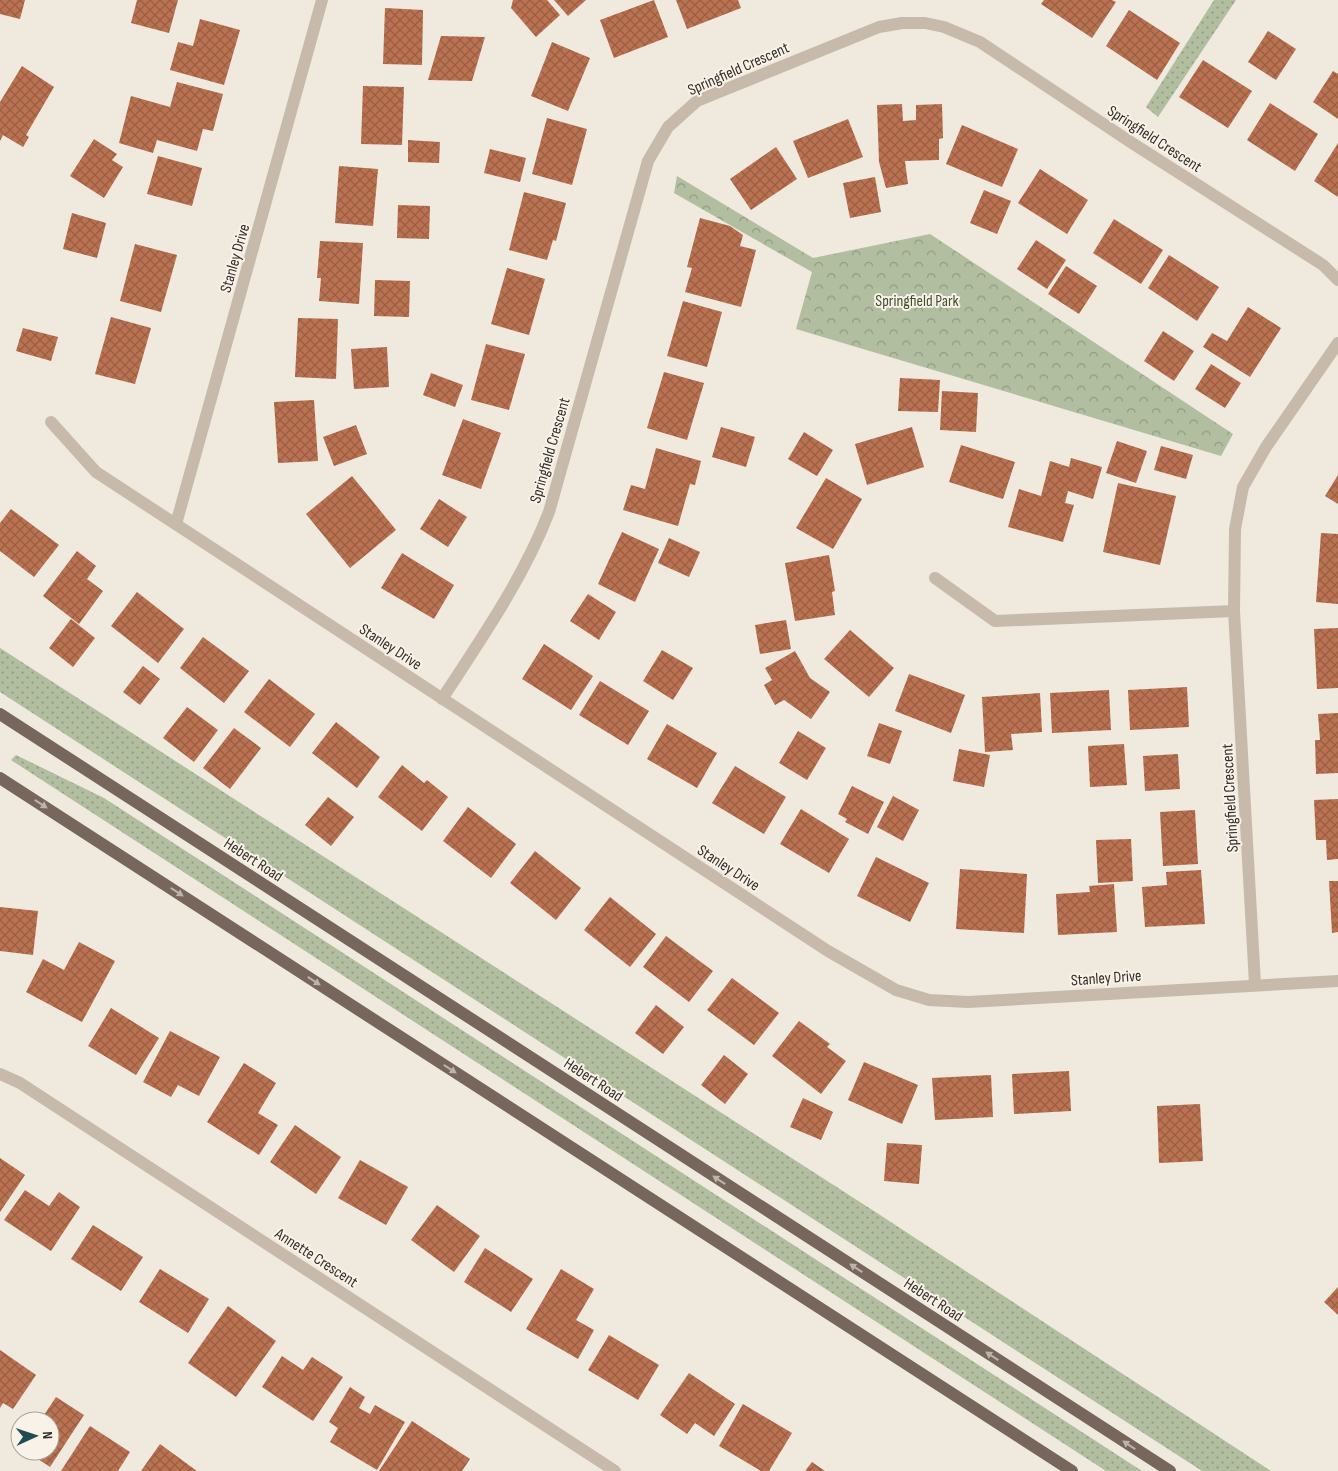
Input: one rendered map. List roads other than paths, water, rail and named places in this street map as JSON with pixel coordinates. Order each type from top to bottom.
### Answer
[{"type":"main road","name":"Hebert Road","points":[[0,714],[1170,1471]]},
{"type":"main road","points":[[0,778],[1072,1471]]},
{"type":"street","name":"Stanley Drive","points":[[176,524],[322,0]]},
{"type":"street","name":"Springfield Crescent","points":[[442,699],[525,568],[538,541],[549,512],[648,161],[668,127],[697,101],[879,26],[902,23],[944,26],[980,42],[1132,143],[1323,265],[1338,280]]},
{"type":"street","name":"Springfield Crescent","points":[[1255,984],[1234,611],[1235,529],[1243,487],[1266,447],[1338,343]]},
{"type":"street","name":"Stanley Drive","points":[[51,422],[96,472],[820,946],[896,990],[929,1000],[968,1002],[1255,984],[1338,981]]},
{"type":"street","points":[[935,578],[995,621],[1234,611]]},
{"type":"street","name":"Annette Crescent","points":[[0,1074],[20,1083],[615,1471]]},
{"type":"park label","name":"Springfield Park","points":[[917,300]]}]
